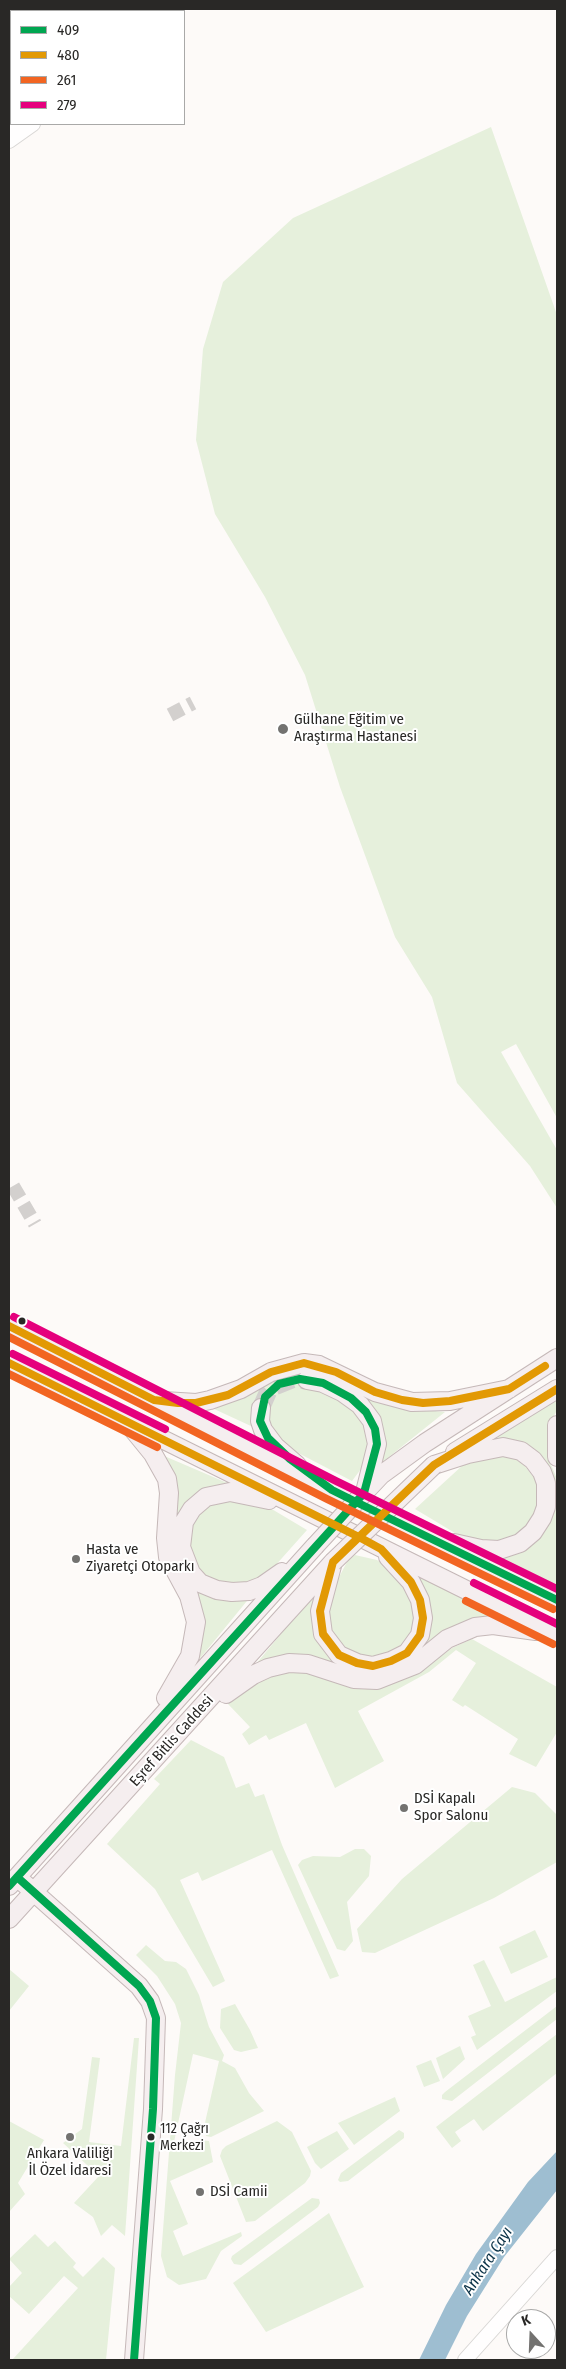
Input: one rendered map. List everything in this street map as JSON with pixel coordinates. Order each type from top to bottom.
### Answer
[{"type":"main road","points":[[9,1326],[332,1490],[557,1600]]},
{"type":"main road","points":[[377,1469],[509,1390],[557,1358]]},
{"type":"main road","points":[[9,1363],[380,1549],[557,1635]]},
{"type":"main road","points":[[154,1400],[186,1403],[210,1400],[241,1390],[271,1372],[304,1363],[319,1365],[375,1392],[412,1402],[450,1401],[509,1390]]},
{"type":"main road","points":[[303,1510],[237,1492],[225,1492],[206,1497],[196,1504],[182,1526],[181,1547],[184,1560],[191,1573],[204,1585],[223,1591],[242,1592],[262,1586],[315,1546],[364,1493],[377,1469],[377,1436],[366,1412],[342,1392],[322,1383],[307,1380]]},
{"type":"main road","points":[[434,1465],[557,1389]]},
{"type":"main road","points":[[260,1408],[260,1421],[263,1430],[275,1446],[332,1490]]},
{"type":"main road","points":[[124,1420],[153,1454],[167,1479],[169,1493],[166,1546],[168,1557],[189,1596],[196,1622],[194,1641],[188,1663],[127,1756]]},
{"type":"main road","points":[[557,1426],[557,1457]]},
{"type":"main road","points":[[427,1537],[481,1549],[500,1550],[520,1543],[533,1532],[542,1518],[546,1507],[546,1483],[542,1472],[533,1460],[521,1451],[503,1447],[468,1454],[434,1465]]},
{"type":"main road","name":"Eşref Bitlis Caddesi","points":[[9,1919],[333,1562],[434,1465]]},
{"type":"main road","name":"Eşref Bitlis Caddesi","points":[[13,1882],[315,1546]]},
{"type":"main road","points":[[333,1562],[320,1611],[321,1625],[327,1642],[339,1655],[358,1663],[373,1666],[391,1662],[407,1652],[420,1636],[423,1618],[420,1600],[411,1582],[380,1549]]},
{"type":"main road","points":[[178,1735],[239,1683],[268,1668],[289,1663],[308,1664],[354,1679],[377,1680],[415,1665],[446,1639],[475,1627],[493,1625],[557,1635]]},
{"type":"main road","points":[[13,1882],[34,1893],[139,1986],[150,2001],[156,2021],[153,2109],[134,2360]]},
{"type":"street","points":[[9,141],[32,125]]},
{"type":"street","points":[[465,2360],[557,2257]]},
{"type":"green space","points":[[491,127],[557,315],[557,1118],[516,1044],[501,1052],[557,1150],[557,1208],[530,1166],[457,1083],[432,997],[395,937],[340,787],[305,675],[265,597],[215,514],[196,440],[203,349],[223,282],[293,218]]},
{"type":"green space","points":[[292,1370],[314,1371],[395,1407],[445,1412],[379,1465],[382,1434],[342,1395],[372,1433],[367,1461],[352,1481],[279,1443],[254,1416],[253,1427],[212,1408]]},
{"type":"green space","points":[[557,1394],[557,1410],[551,1422],[547,1444],[550,1462],[557,1479],[557,1588],[491,1555],[511,1551],[553,1492],[510,1443],[488,1439]]},
{"type":"green space","points":[[162,1455],[232,1485],[187,1507],[187,1575],[251,1596],[193,1667],[202,1643],[203,1630],[188,1585]]},
{"type":"green space","points":[[490,1456],[511,1456],[524,1465],[537,1481],[538,1497],[534,1517],[523,1533],[506,1542],[482,1543],[455,1533],[415,1509],[464,1464]]},
{"type":"green space","points":[[221,1499],[270,1508],[307,1530],[274,1567],[259,1578],[239,1586],[209,1580],[195,1566],[187,1537],[189,1527],[203,1508]]},
{"type":"green space","points":[[355,1555],[377,1560],[404,1580],[417,1613],[408,1644],[392,1654],[356,1660],[330,1638],[326,1602],[348,1560]]},
{"type":"green space","points":[[409,1568],[506,1619],[395,1667],[256,1664],[319,1588],[315,1610],[352,1666],[418,1647]]},
{"type":"green space","points":[[472,1639],[557,1687],[557,1732],[536,1767],[509,1754],[518,1739],[465,1705],[463,1707],[452,1700],[476,1663],[456,1650],[429,1672],[358,1711],[384,1761],[335,1788],[306,1723],[269,1740],[266,1735],[249,1745],[242,1734],[250,1727],[228,1704],[250,1684],[279,1673],[429,1665],[452,1648]]},
{"type":"green space","points":[[191,1740],[224,1757],[236,1788],[249,1783],[255,1797],[264,1794],[282,1845],[339,1976],[330,1979],[272,1850],[202,1881],[198,1872],[180,1880],[225,1981],[213,1987],[155,1889],[107,1844],[160,1784],[154,1779]]},
{"type":"green space","points":[[512,1787],[535,1793],[557,1815],[557,1862],[494,1898],[375,1953],[362,1952],[357,1929],[402,1879]]},
{"type":"green space","points":[[355,1849],[364,1849],[371,1856],[369,1876],[347,1902],[353,1941],[345,1951],[337,1949],[298,1865],[302,1860],[313,1856],[340,1857]]},
{"type":"green space","points":[[535,1930],[548,1957],[511,1974],[499,1947]]},
{"type":"green space","points":[[146,1945],[165,1961],[176,1962],[186,1969],[199,1995],[209,2027],[224,2055],[222,2061],[235,2068],[249,2093],[264,2111],[211,2137],[206,2136],[204,2127],[219,2061],[193,2054],[174,2142],[197,2147],[199,2140],[209,2141],[213,2162],[170,2181],[188,2224],[173,2231],[183,2256],[241,2232],[242,2236],[221,2251],[206,2279],[179,2285],[167,2277],[161,2256],[175,2075],[181,2023],[175,2004],[157,1976],[136,1955]]},
{"type":"green space","points":[[484,1960],[505,2002],[557,1977],[557,1991],[477,2050],[471,2037],[476,2035],[468,2016],[491,2006],[473,1965]]},
{"type":"green space","points":[[9,1969],[29,1986],[9,2011]]},
{"type":"green space","points":[[235,2004],[258,2048],[241,2052],[234,2050],[220,2028],[221,2009]]},
{"type":"green space","points":[[557,2006],[557,2019],[452,2101],[442,2099],[442,2095],[445,2092]]},
{"type":"green space","points":[[557,2034],[557,2073],[483,2131],[474,2119],[455,2132],[461,2141],[452,2148],[436,2127]]},
{"type":"green space","points":[[134,2038],[139,2038],[125,2236],[112,2225],[101,2236],[93,2217],[74,2203],[99,2176],[63,2143],[82,2129],[92,2057],[100,2058],[89,2142],[121,2146]]},
{"type":"green space","points":[[460,2046],[465,2059],[443,2079],[436,2058]]},
{"type":"green space","points":[[431,2060],[440,2081],[424,2087],[416,2066]]},
{"type":"green space","points":[[395,2097],[400,2111],[354,2145],[338,2123]]},
{"type":"green space","points":[[9,2121],[44,2140],[18,2183],[25,2194],[9,2212]]},
{"type":"green space","points":[[277,2121],[292,2132],[311,2171],[310,2176],[305,2183],[255,2221],[246,2222],[220,2156],[226,2146]]},
{"type":"green space","points":[[399,2130],[404,2133],[404,2138],[348,2181],[340,2182],[338,2180],[341,2173]]},
{"type":"green space","points":[[337,2131],[349,2149],[321,2169],[315,2163],[307,2147]]},
{"type":"green space","points":[[312,2198],[319,2199],[318,2207],[241,2265],[234,2264],[231,2259],[232,2256]]},
{"type":"green space","points":[[329,2213],[364,2287],[266,2332],[233,2283]]},
{"type":"green space","points":[[35,2234],[48,2247],[55,2241],[76,2263],[73,2267],[83,2277],[103,2257],[115,2268],[106,2360],[12,2360],[78,2288],[64,2276],[29,2314],[9,2296],[9,2287],[22,2273],[9,2259]]},
{"type":"water","name":"Ankara Çayı","points":[[557,2151],[557,2190],[504,2257],[467,2316],[445,2360],[419,2360],[446,2305],[476,2254],[528,2182]]},
{"type":"tunnel","points":[[170,715],[193,703]]},
{"type":"tunnel","points":[[13,1186],[35,1224]]},
{"type":"tunnel","points":[[261,1408],[268,1392],[273,1387],[293,1379],[307,1380]]},
{"type":"transit line","name":"279","points":[[14,1317],[336,1481],[557,1589]]},
{"type":"transit line","name":"480","points":[[9,1326],[154,1400],[178,1403],[196,1403],[228,1395],[271,1372],[304,1363],[336,1372],[375,1392],[402,1400],[423,1403],[450,1401],[509,1389],[545,1366]]},
{"type":"transit line","name":"261","points":[[9,1337],[327,1499],[553,1609]]},
{"type":"transit line","name":"279","points":[[13,1354],[165,1429]]},
{"type":"transit line","name":"480","points":[[9,1363],[359,1537]]},
{"type":"transit line","name":"261","points":[[9,1374],[157,1447]]},
{"type":"transit line","name":"409","points":[[300,1379],[323,1383],[351,1398],[366,1412],[375,1429],[377,1444],[364,1493],[356,1502],[332,1490],[290,1459],[268,1438],[260,1421],[265,1397],[279,1384],[300,1379]]},
{"type":"transit line","name":"480","points":[[359,1537],[434,1465],[557,1389]]},
{"type":"transit line","name":"409","points":[[9,1886],[356,1502]]},
{"type":"transit line","name":"409","points":[[356,1502],[557,1600]]},
{"type":"transit line","name":"480","points":[[359,1537],[381,1549],[411,1582],[420,1600],[423,1618],[420,1635],[407,1653],[391,1661],[373,1666],[357,1663],[339,1655],[323,1634],[320,1611],[333,1562],[359,1537]]},
{"type":"transit line","name":"279","points":[[474,1583],[557,1624]]},
{"type":"transit line","name":"261","points":[[466,1601],[553,1644]]},
{"type":"transit line","name":"409","points":[[17,1877],[139,1986],[150,2001],[156,2018],[153,2109],[134,2360]]},
{"type":"place","name":"Gülhane Eğitim ve Araştırma Hastanesi","points":[[283,729]]},
{"type":"place","name":"Hasta ve Ziyaretçi Otoparkı","points":[[76,1559]]},
{"type":"place","name":"DSİ Kapalı Spor Salonu","points":[[404,1808]]},
{"type":"place","name":"Ankara Valiliği İl Özel İdaresi","points":[[70,2137]]},
{"type":"place","name":"112 Çağrı Merkezi","points":[[151,2137]]},
{"type":"place","name":"DSİ Camii","points":[[200,2192]]}]
